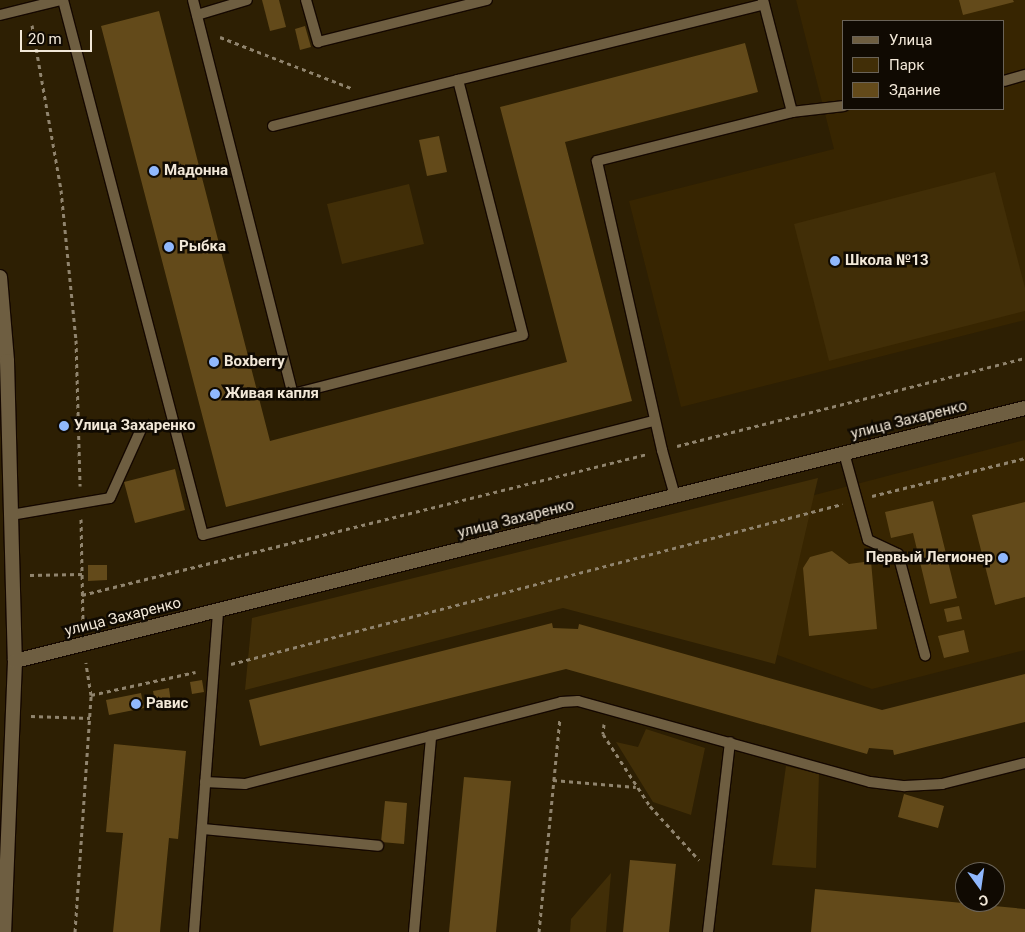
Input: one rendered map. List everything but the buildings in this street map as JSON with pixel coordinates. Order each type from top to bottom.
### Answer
[{"type":"street","points":[[0,278],[7,361],[5,501],[11,515],[15,576],[14,715],[5,826],[4,932]]},
{"type":"street","name":"улица Захаренко","points":[[15,661],[1025,408]]},
{"type":"lane","points":[[0,15],[62,0],[203,535],[655,421]]},
{"type":"lane","points":[[193,0],[293,394],[523,335],[458,80]]},
{"type":"lane","points":[[197,15],[247,0]]},
{"type":"lane","points":[[306,0],[318,42],[487,0]]},
{"type":"lane","points":[[273,126],[764,2],[792,112]]},
{"type":"lane","points":[[1005,81],[1025,75]]},
{"type":"lane","points":[[676,496],[655,421],[597,161],[792,112],[842,106]]},
{"type":"lane","points":[[11,515],[110,498],[142,426]]},
{"type":"lane","points":[[844,453],[868,540],[898,554],[924,655]]},
{"type":"lane","points":[[194,932],[218,610]]},
{"type":"lane","points":[[205,782],[245,784],[562,702],[578,701],[870,782],[905,786],[942,784],[1025,763]]},
{"type":"lane","points":[[414,932],[431,736]]},
{"type":"lane","points":[[708,932],[716,879],[730,742]]},
{"type":"lane","points":[[203,829],[378,846]]},
{"type":"path","points":[[29,8],[61,190],[76,340],[83,644],[91,695],[75,932]]},
{"type":"path","points":[[200,29],[380,100]]},
{"type":"path","points":[[82,595],[1025,358]]},
{"type":"path","points":[[91,695],[214,668],[1025,458]]},
{"type":"path","points":[[15,576],[82,574]]},
{"type":"path","points":[[539,932],[562,702]]},
{"type":"path","points":[[606,709],[602,734],[637,787],[716,879]]},
{"type":"path","points":[[14,715],[90,718]]},
{"type":"path","points":[[553,780],[637,787]]},
{"type":"shaded area","name":"Школа №13","points":[[796,0],[1025,0],[1025,320],[681,407],[629,201],[834,149]]},
{"type":"shaded area","points":[[1025,440],[1025,650],[872,689],[535,568]]},
{"type":"green space","points":[[995,172],[1025,288],[1025,311],[829,361],[794,224]]},
{"type":"green space","points":[[409,184],[424,244],[342,264],[327,204]]},
{"type":"green space","points":[[818,478],[775,664],[563,608],[245,690],[252,618]]},
{"type":"green space","points":[[646,729],[705,748],[691,815],[653,802],[616,742],[638,747]]},
{"type":"green space","points":[[786,766],[819,774],[816,868],[772,865]]},
{"type":"green space","points":[[611,873],[606,932],[570,932],[571,919]]},
{"type":"place","name":"Мадонна","points":[[154,171]]},
{"type":"place","name":"Рыбка","points":[[169,247]]},
{"type":"place","name":"Школа №13","points":[[835,261]]},
{"type":"place","name":"Boxberry","points":[[214,362]]},
{"type":"place","name":"Живая капля","points":[[215,394]]},
{"type":"place","name":"Улица Захаренко","points":[[64,426]]},
{"type":"place","name":"Первый Легионер","points":[[1003,558]]},
{"type":"place","name":"Равис","points":[[136,704]]}]
